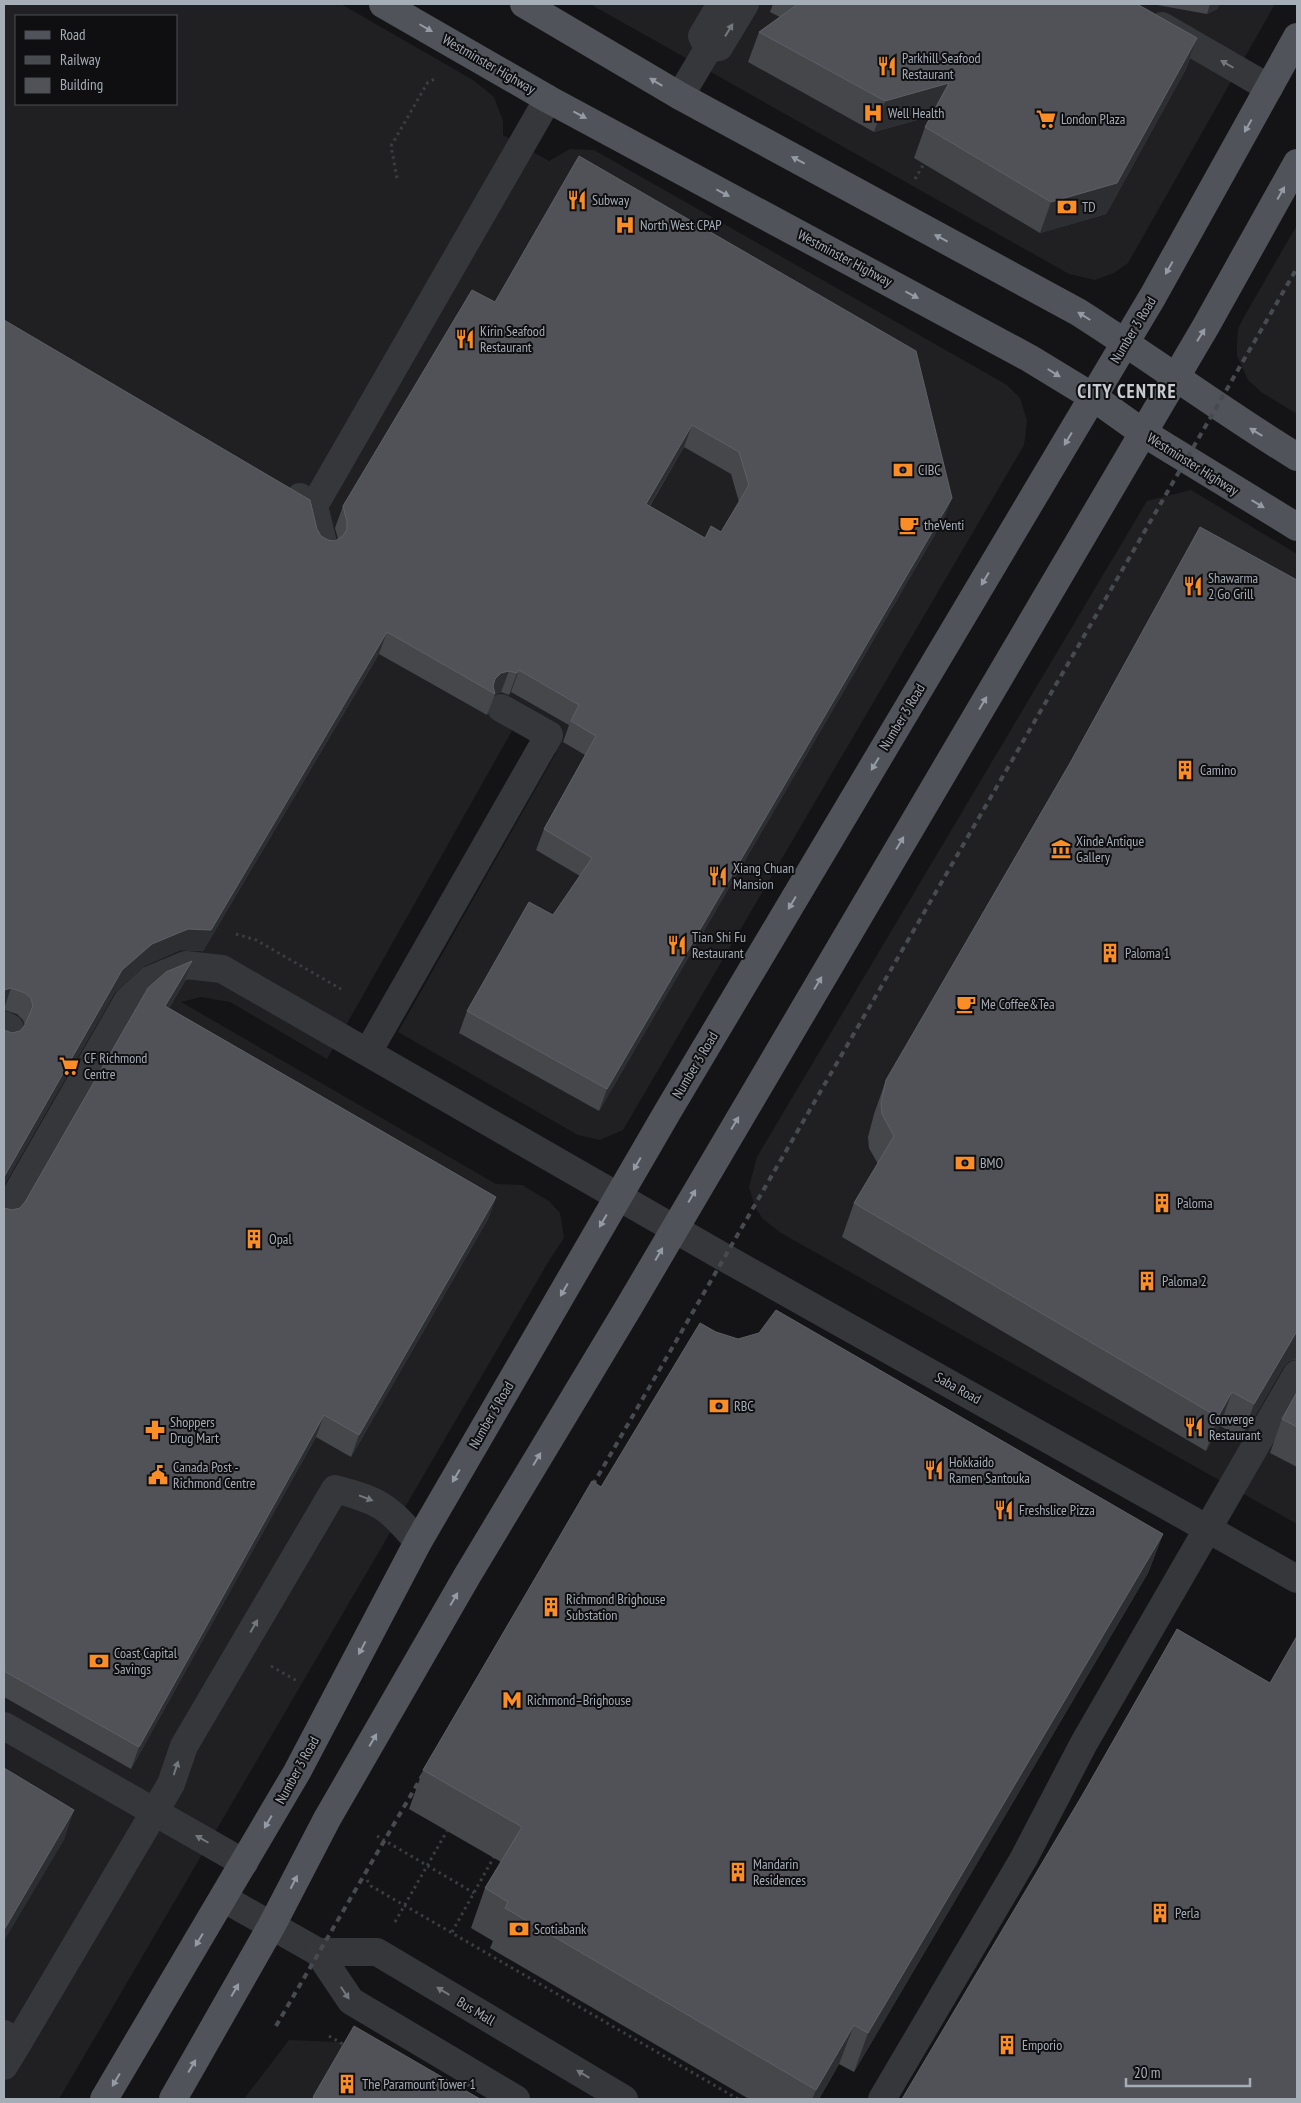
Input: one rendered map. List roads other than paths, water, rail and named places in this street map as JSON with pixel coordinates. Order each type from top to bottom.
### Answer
[{"type":"main road","name":"Westminster Highway","points":[[383,4],[548,98],[1029,358],[1093,397],[1142,432],[1297,527]]},
{"type":"main road","points":[[524,4],[680,96],[1078,312],[1125,342],[1240,422],[1297,457]]},
{"type":"main road","name":"Number 3 Road","points":[[104,2099],[298,1772],[418,1542],[619,1195],[1154,296],[1297,37]]},
{"type":"main road","points":[[173,2099],[272,1925],[327,1820],[457,1593],[1206,326],[1297,163]]},
{"type":"street","points":[[680,96],[708,49],[702,36],[725,4]]},
{"type":"street","points":[[1141,14],[1269,88]]},
{"type":"street","points":[[324,547],[314,506],[548,98]]},
{"type":"street","points":[[276,483],[314,506]]},
{"type":"street","points":[[368,1052],[549,735],[501,708]]},
{"type":"street","name":"Saba Road","points":[[4,1216],[128,1000],[150,980],[186,965],[222,969],[674,1228],[1297,1579]]},
{"type":"street","points":[[4,1024],[10,1028],[4,1039]]},
{"type":"street","points":[[882,2099],[1024,1858],[1084,1743],[1297,1374]]},
{"type":"street","points":[[4,2066],[11,2039],[155,1812],[171,1784],[184,1746],[335,1489],[368,1497],[394,1514],[418,1542]]},
{"type":"street","points":[[4,1726],[244,1863]]},
{"type":"street","points":[[223,1898],[318,1952],[351,2001],[516,2099]]},
{"type":"street","name":"Bus Mall","points":[[318,1952],[377,1952],[624,2099]]},
{"type":"railway","points":[[587,1495],[1297,268]]},
{"type":"railway","points":[[276,2026],[425,1771]]},
{"type":"place","name":"Parkhill Seafood Restaurant","points":[[887,66]]},
{"type":"place","name":"Well Health","points":[[873,113]]},
{"type":"place","name":"London Plaza","points":[[1046,119]]},
{"type":"place","name":"Subway","points":[[577,200]]},
{"type":"place","name":"TD","points":[[1067,207]]},
{"type":"place","name":"North West CPAP","points":[[625,225]]},
{"type":"place","name":"Kirin Seafood Restaurant","points":[[465,339]]},
{"type":"place","name":"CIBC","points":[[903,470]]},
{"type":"place","name":"theVenti","points":[[909,525]]},
{"type":"place","name":"Shawarma 2 Go Grill","points":[[1193,586]]},
{"type":"place","name":"Camino","points":[[1185,770]]},
{"type":"place","name":"Xinde Antique Gallery","points":[[1061,849]]},
{"type":"place","name":"Xiang Chuan Mansion","points":[[718,876]]},
{"type":"place","name":"Tian Shi Fu Restaurant","points":[[677,945]]},
{"type":"place","name":"Paloma 1","points":[[1110,953]]},
{"type":"place","name":"Me Coffee&Tea","points":[[966,1004]]},
{"type":"place","name":"CF Richmond Centre","points":[[69,1066]]},
{"type":"place","name":"BMO","points":[[965,1163]]},
{"type":"place","name":"Paloma","points":[[1162,1203]]},
{"type":"place","name":"Opal","points":[[254,1239]]},
{"type":"place","name":"Paloma 2","points":[[1147,1281]]},
{"type":"place","name":"RBC","points":[[719,1406]]},
{"type":"place","name":"Converge Restaurant","points":[[1194,1427]]},
{"type":"place","name":"Shoppers Drug Mart","points":[[155,1430]]},
{"type":"place","name":"Hokkaido Ramen Santouka","points":[[934,1470]]},
{"type":"place","name":"Canada Post - Richmond Centre","points":[[158,1475]]},
{"type":"place","name":"Freshslice Pizza","points":[[1004,1510]]},
{"type":"place","name":"Richmond Brighouse Substation","points":[[551,1607]]},
{"type":"place","name":"Coast Capital Savings","points":[[99,1661]]},
{"type":"place","name":"Richmond–Brighouse","points":[[512,1700]]},
{"type":"place","name":"Mandarin Residences","points":[[738,1872]]},
{"type":"place","name":"Perla","points":[[1160,1913]]},
{"type":"place","name":"Scotiabank","points":[[519,1929]]},
{"type":"place","name":"Emporio","points":[[1007,2045]]},
{"type":"place","name":"The Paramount Tower 1","points":[[347,2084]]},
{"type":"district","name":"CITY CENTRE","points":[[1127,391]]}]
